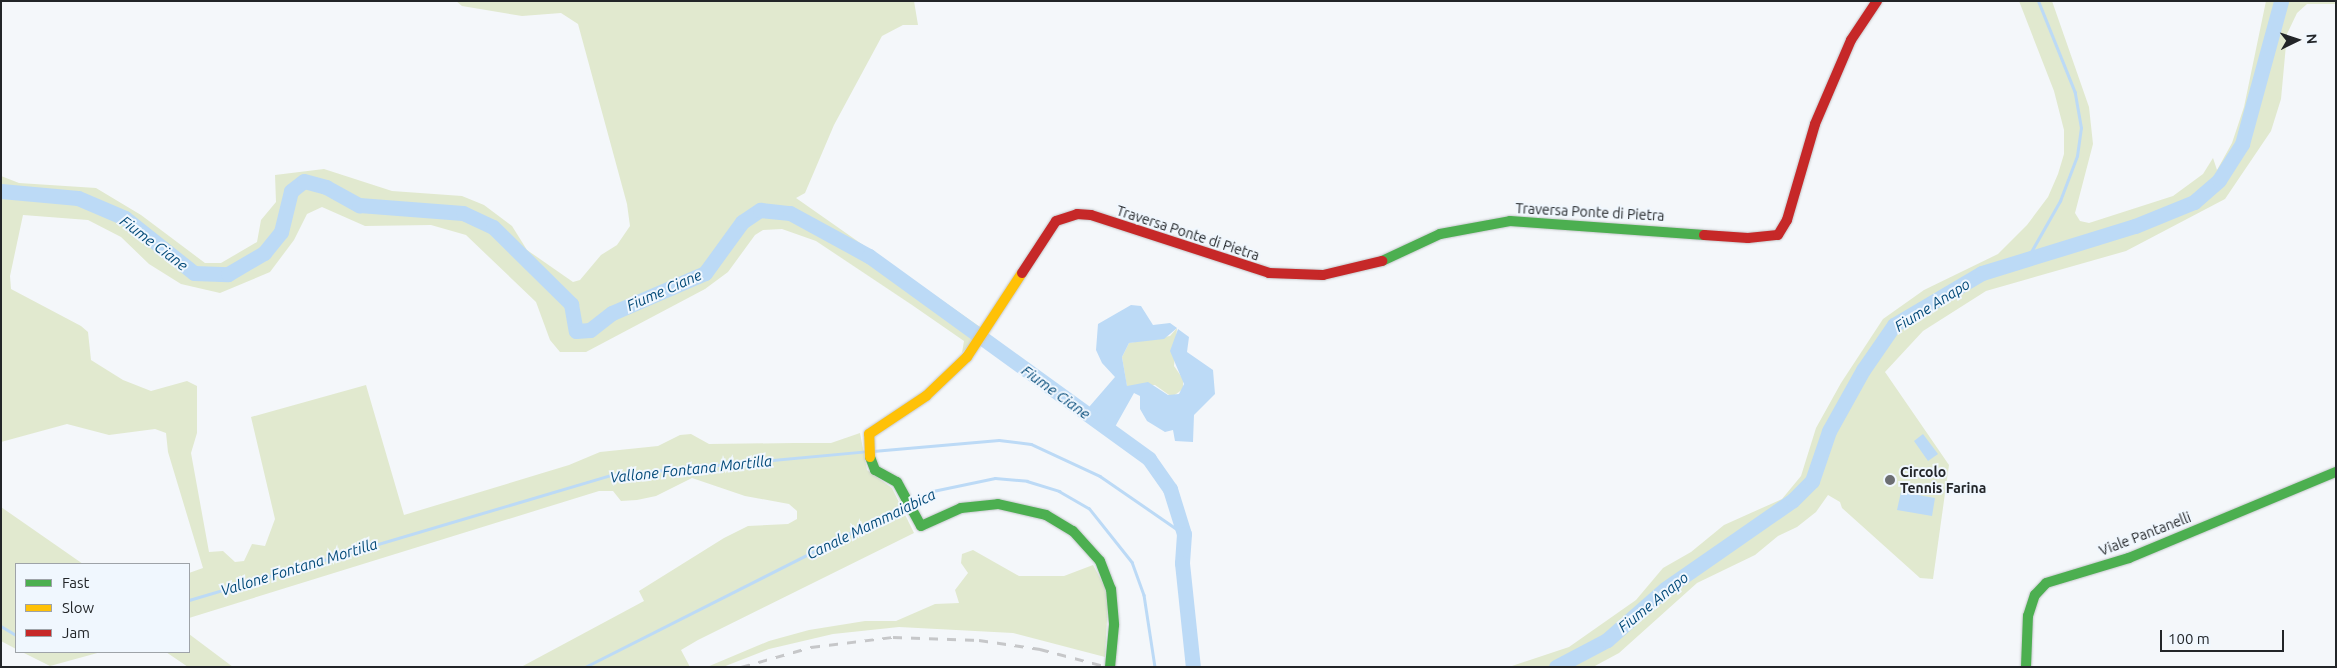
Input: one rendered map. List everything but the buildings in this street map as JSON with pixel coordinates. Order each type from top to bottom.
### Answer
[{"type":"street","name":"Traversa Ponte di Pietra","points":[[1110,667],[1114,625],[1111,589],[1100,561],[1073,531],[1038,512],[998,504],[961,508],[922,526],[897,482],[875,470],[870,459],[869,434],[875,428],[926,396],[975,346],[1045,234],[1056,221],[1077,214],[1091,215],[1233,264],[1269,273],[1323,275],[1371,266],[1440,234],[1510,221],[1748,238],[1778,235],[1787,220],[1815,124],[1851,40],[1877,1]]},
{"type":"street","name":"Viale Pantanelli","points":[[2026,667],[2028,616],[2035,595],[2046,583],[2129,558],[2336,472]]},
{"type":"green space","points":[[456,1],[914,1],[918,25],[903,25],[882,36],[834,125],[805,193],[796,198],[983,329],[962,353],[964,341],[816,241],[782,229],[763,230],[755,235],[728,272],[705,289],[586,352],[560,352],[550,340],[536,302],[466,235],[431,225],[365,226],[322,207],[307,214],[294,240],[270,272],[220,293],[181,284],[149,264],[121,237],[88,220],[23,215],[10,276],[11,289],[81,326],[88,332],[91,360],[123,380],[151,391],[187,381],[197,386],[197,433],[191,453],[209,552],[223,551],[235,562],[244,561],[252,544],[265,546],[275,519],[251,417],[366,385],[404,515],[569,465],[600,452],[658,446],[680,435],[691,434],[709,444],[831,443],[860,433],[867,470],[892,488],[914,533],[681,650],[690,667],[521,667],[644,601],[639,591],[724,538],[748,526],[788,524],[797,519],[797,511],[789,504],[745,496],[692,478],[656,496],[637,500],[621,501],[613,491],[599,491],[190,618],[190,573],[203,568],[168,452],[166,433],[155,429],[109,435],[67,424],[1,442],[1,176],[19,183],[96,188],[141,215],[205,263],[221,263],[257,242],[261,220],[276,202],[275,175],[324,169],[392,191],[462,196],[484,205],[512,226],[527,250],[573,282],[580,280],[601,255],[617,245],[630,226],[627,204],[578,24],[561,13],[522,16],[462,6]]},
{"type":"green space","points":[[2019,1],[2052,1],[2089,107],[2093,144],[2075,213],[2080,221],[2089,223],[2173,196],[2203,174],[2213,158],[2217,170],[2232,143],[2244,107],[2266,1],[2336,1],[2336,4],[2307,4],[2297,13],[2287,34],[2281,99],[2271,131],[2225,199],[2126,251],[1986,291],[1923,331],[1885,372],[1949,465],[1933,579],[1920,578],[1842,508],[1840,502],[1828,495],[1816,512],[1797,527],[1778,536],[1755,555],[1697,583],[1619,653],[1593,667],[1509,667],[1569,647],[1636,600],[1663,568],[1691,552],[1724,525],[1782,499],[1801,476],[1816,428],[1841,383],[1883,319],[1924,290],[1998,254],[2027,225],[2048,197],[2058,174],[2064,154],[2064,130],[2054,91]]},
{"type":"green space","points":[[1177,328],[1174,366],[1183,379],[1183,389],[1172,397],[1155,385],[1127,387],[1122,357],[1129,343],[1170,336]]},
{"type":"green space","points":[[1,507],[82,563],[15,563],[15,648],[1,641]]},
{"type":"green space","points":[[973,550],[1019,576],[1064,576],[1093,565],[1105,587],[1108,602],[1105,657],[1013,633],[899,627],[833,634],[769,649],[723,667],[707,667],[769,641],[809,630],[865,621],[896,621],[935,604],[959,603],[955,590],[968,573],[961,563],[962,554]]},
{"type":"green space","points":[[190,635],[233,667],[188,667],[167,653],[190,653]]},
{"type":"green space","points":[[24,653],[97,653],[50,666]]},
{"type":"water","points":[[1131,305],[1141,306],[1153,325],[1170,323],[1177,328],[1164,339],[1129,343],[1122,357],[1127,386],[1148,382],[1168,395],[1179,394],[1184,384],[1170,351],[1178,329],[1189,337],[1187,352],[1213,370],[1215,394],[1194,415],[1193,442],[1175,441],[1173,430],[1165,432],[1147,421],[1140,409],[1140,396],[1134,393],[1111,434],[1083,414],[1115,377],[1102,363],[1096,350],[1098,324]]},
{"type":"water","points":[[1923,434],[1938,454],[1928,461],[1914,441]]},
{"type":"water","points":[[1901,492],[1935,498],[1932,516],[1897,510]]},
{"type":"waterway","points":[[2027,259],[2060,201],[2077,156],[2081,128],[2075,93],[2038,1]]},
{"type":"waterway","name":"Fiume Anapo","points":[[1556,667],[1607,640],[1665,589],[1793,500],[1812,481],[1829,431],[1863,370],[1894,325],[1982,273],[2135,226],[2194,202],[2219,180],[2242,144],[2281,1]]},
{"type":"waterway","name":"Fiume Ciane","points":[[1,191],[78,198],[125,218],[194,273],[228,274],[264,253],[281,232],[291,191],[304,181],[326,187],[359,205],[463,213],[493,227],[571,304],[576,331],[590,330],[612,313],[705,273],[742,222],[760,210],[790,213],[869,256],[1149,459],[1170,489],[1184,534],[1182,563],[1193,667]]},
{"type":"waterway","name":"Vallone Fontana Mortilla","points":[[873,451],[999,440],[1031,444],[1100,476],[1184,534]]},
{"type":"waterway","name":"Vallone Fontana Mortilla","points":[[190,600],[611,475],[868,451]]},
{"type":"waterway","name":"Canale Mammaiabica","points":[[912,502],[933,491],[995,478],[1027,481],[1059,491],[1089,508],[1132,562],[1144,595],[1155,667]]},
{"type":"waterway","name":"Canale Mammaiabica","points":[[585,667],[907,504]]},
{"type":"waterway","name":"Vallone Fontana Mortilla","points":[[1,626],[15,634]]},
{"type":"railway","points":[[741,667],[811,647],[893,637],[979,640],[1040,649],[1108,667]]},
{"type":"traffic: fast","points":[[1382,261],[1440,234],[1510,221],[1704,235]]},
{"type":"traffic: fast","points":[[870,457],[875,470],[897,482],[921,526],[961,508],[998,504],[1046,515],[1073,531],[1100,561],[1111,589],[1114,625],[1110,667]]},
{"type":"traffic: fast","points":[[2026,667],[2028,616],[2035,595],[2046,583],[2129,558],[2336,472]]},
{"type":"traffic: slow","points":[[870,457],[869,434],[926,396],[967,357],[1022,273]]},
{"type":"traffic: jam","points":[[1704,235],[1748,238],[1778,235],[1787,220],[1815,124],[1851,40],[1877,1]]},
{"type":"traffic: jam","points":[[1022,273],[1056,221],[1077,214],[1091,215],[1269,273],[1323,275],[1382,261]]},
{"type":"place","name":"Circolo Tennis Farina","points":[[1890,480]]}]
